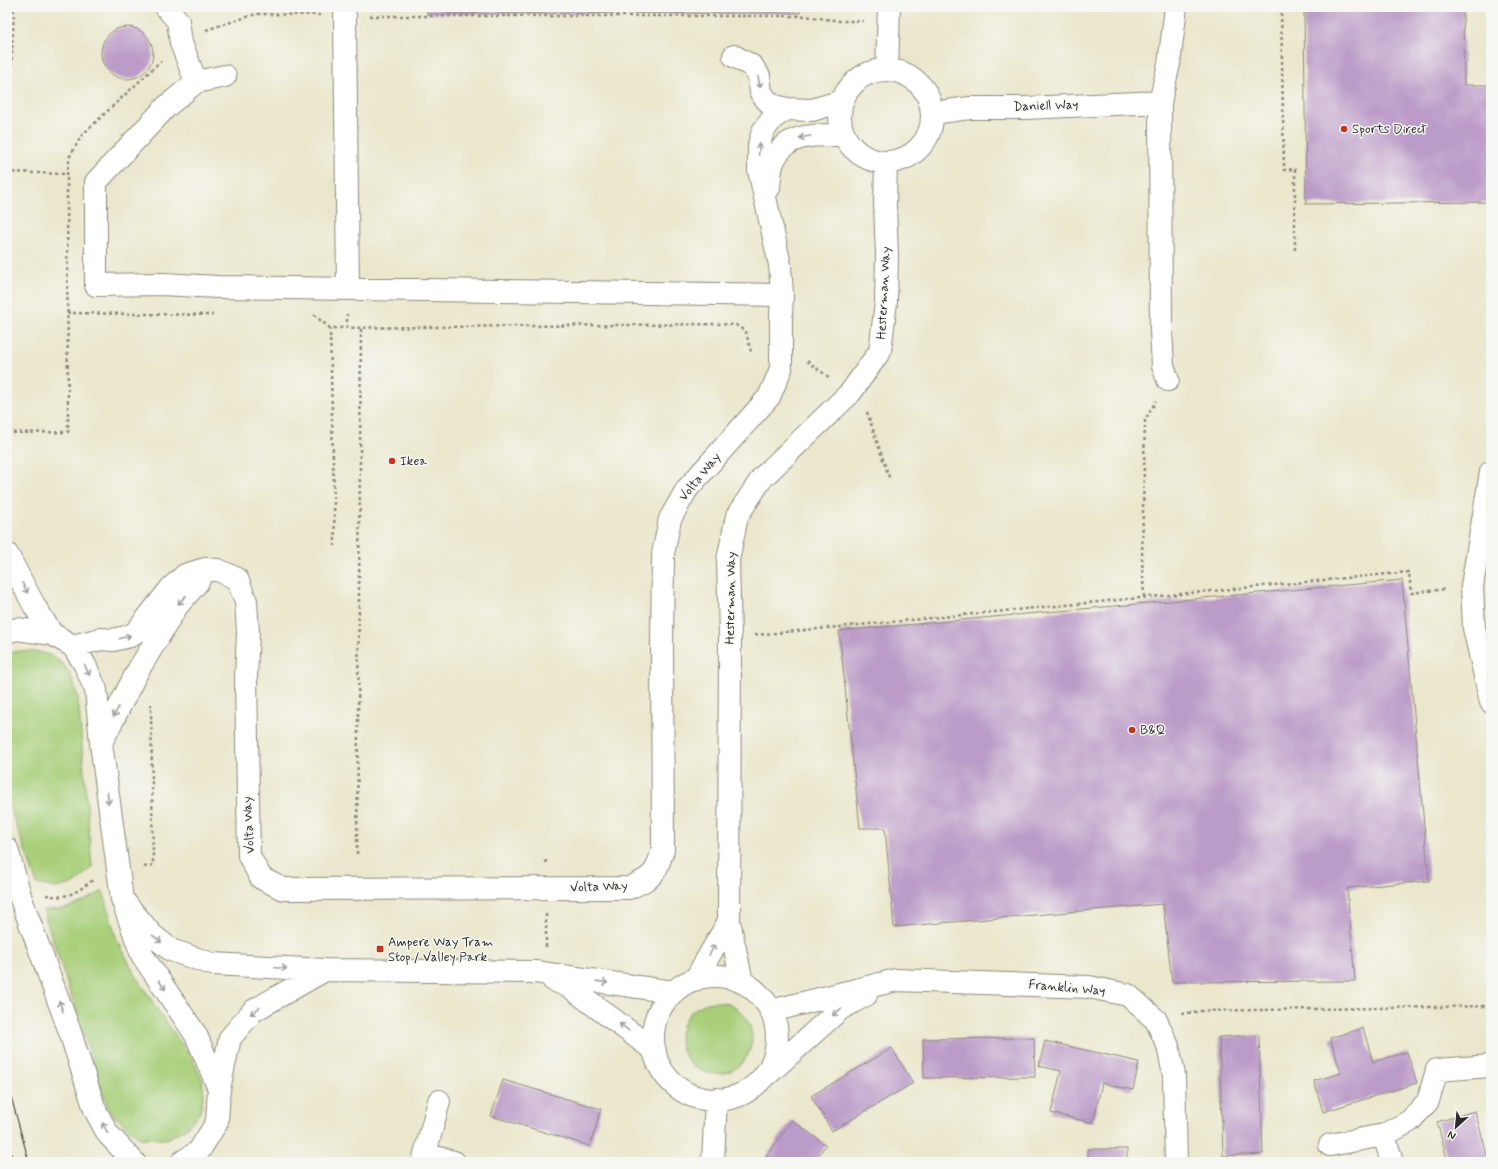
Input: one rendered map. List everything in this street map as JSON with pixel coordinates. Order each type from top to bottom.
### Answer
[{"type":"street","points":[[166,7],[178,21],[181,43],[196,82]]},
{"type":"street","points":[[1168,380],[1163,366],[1161,332],[1160,102],[1169,64],[1176,7]]},
{"type":"street","points":[[887,70],[888,14]]},
{"type":"street","points":[[346,16],[348,289]]},
{"type":"street","points":[[734,56],[752,66],[759,76],[761,93],[771,105],[787,109],[812,110],[842,101]]},
{"type":"street","points":[[892,69],[908,74],[925,90],[932,105],[930,133],[921,146],[902,159],[886,162],[875,160],[861,154],[849,143],[844,135],[840,119],[842,101],[850,86],[862,76],[871,72],[892,69]]},
{"type":"street","points":[[225,76],[196,82],[166,106],[96,182],[96,285],[162,284],[218,287],[782,295]]},
{"type":"street","name":"Daniell Way","points":[[932,114],[970,108],[1025,108],[1160,102]]},
{"type":"street","name":"Volta Way","points":[[73,646],[101,639],[113,640],[130,636],[137,631],[171,588],[184,575],[205,569],[218,570],[237,579],[246,601],[248,632],[246,678],[249,856],[261,878],[283,889],[629,888],[647,880],[656,870],[663,850],[663,554],[670,519],[687,489],[769,396],[781,369],[782,295],[780,265],[759,170],[759,145],[764,131],[773,118],[787,109]]},
{"type":"street","name":"Volta Way","points":[[767,201],[774,159],[782,146],[796,139],[815,135],[844,135]]},
{"type":"street","name":"Hesterman Way","points":[[742,982],[729,921],[730,637],[728,560],[737,516],[762,478],[851,392],[880,351],[886,302],[886,162]]},
{"type":"street","points":[[1491,472],[1472,586],[1474,628],[1491,702]]},
{"type":"street","points":[[7,554],[35,607],[52,634]]},
{"type":"street","points":[[101,743],[137,672],[176,606],[197,583],[205,569]]},
{"type":"street","points":[[7,632],[17,629],[52,634],[73,646],[85,665],[96,690],[101,743],[122,899],[142,955],[196,1035],[219,1089]]},
{"type":"street","points":[[7,849],[21,899],[70,1032],[95,1110],[108,1134],[136,1161]]},
{"type":"street","points":[[122,899],[152,935],[171,950],[212,964],[325,970],[540,963],[673,992]]},
{"type":"street","name":"Hesterman Way","points":[[695,980],[729,921]]},
{"type":"street","points":[[540,963],[570,988],[655,1051]]},
{"type":"street","points":[[209,1162],[216,1122],[219,1089],[230,1038],[253,1011],[325,970]]},
{"type":"street","points":[[706,977],[728,977],[742,982],[760,995],[771,1010],[777,1031],[775,1053],[770,1068],[756,1084],[738,1096],[727,1099],[706,1100],[685,1092],[670,1081],[658,1063],[653,1042],[653,1030],[660,1009],[673,992],[686,983],[695,980],[706,977]]},
{"type":"street","name":"Franklin Way","points":[[771,1010],[896,980],[1089,987],[1128,995],[1156,1020],[1168,1046],[1174,1076],[1176,1162]]},
{"type":"street","name":"Franklin Way","points":[[756,1084],[840,1009],[896,980]]},
{"type":"street","points":[[1330,1144],[1384,1135],[1410,1121],[1428,1101],[1437,1070],[1491,1066]]},
{"type":"street","points":[[713,1162],[716,1099]]},
{"type":"street","points":[[439,1101],[424,1158],[454,1162]]},
{"type":"street","points":[[182,1162],[199,1151],[216,1122]]},
{"type":"street","points":[[1384,1135],[1392,1162]]},
{"type":"path","points":[[7,168],[14,7]]},
{"type":"path","points":[[1281,7],[1284,170],[1295,169],[1294,251]]},
{"type":"path","points":[[346,16],[805,16],[840,21],[888,14]]},
{"type":"path","points":[[7,172],[67,174]]},
{"type":"path","points":[[67,313],[218,315]]},
{"type":"path","points":[[308,315],[315,316],[330,328],[736,325],[746,332],[751,352]]},
{"type":"path","points":[[330,328],[335,546]]},
{"type":"path","points":[[357,854],[361,328]]},
{"type":"path","points":[[1144,597],[1142,558],[1145,420],[1168,380]]},
{"type":"path","points":[[730,637],[1409,572],[1412,593],[1472,586]]},
{"type":"path","points":[[40,894],[56,897],[66,896],[75,892],[96,878]]},
{"type":"path","points":[[540,963],[546,921]]},
{"type":"path","points":[[1153,1017],[1201,1011],[1491,1006]]},
{"type":"green space","points":[[20,651],[48,654],[54,657],[69,673],[78,697],[92,867],[75,883],[56,888],[37,884],[7,799],[7,653]]},
{"type":"green space","points":[[103,891],[116,937],[132,969],[158,1011],[192,1058],[202,1079],[204,1094],[199,1114],[185,1129],[167,1139],[140,1138],[109,1111],[43,910],[64,909],[83,902]]},
{"type":"green space","points":[[716,1002],[730,1005],[742,1012],[749,1024],[752,1038],[749,1052],[742,1064],[730,1071],[716,1074],[702,1071],[690,1064],[683,1052],[680,1038],[683,1024],[690,1012],[702,1005]]},
{"type":"building","points":[[427,7],[800,7],[800,13],[427,14]]},
{"type":"building","points":[[1304,7],[1463,7],[1464,85],[1491,85],[1491,202],[1306,204]]},
{"type":"building","points":[[127,27],[137,29],[145,35],[151,43],[153,53],[151,63],[145,71],[137,77],[127,79],[117,77],[109,71],[103,63],[101,53],[103,43],[109,35],[117,29]]},
{"type":"building","name":"B&Q","points":[[1402,580],[1429,881],[1347,888],[1355,981],[1172,982],[1163,904],[894,927],[885,828],[860,828],[839,631]]},
{"type":"building","points":[[1363,1028],[1373,1062],[1407,1052],[1417,1083],[1323,1112],[1314,1081],[1341,1073],[1330,1038]]},
{"type":"building","points":[[1259,1035],[1263,1154],[1223,1156],[1219,1037]]},
{"type":"building","points":[[1034,1038],[1035,1077],[924,1078],[923,1039]]},
{"type":"building","points":[[1045,1041],[1139,1062],[1133,1090],[1102,1083],[1093,1123],[1051,1113],[1061,1071],[1039,1066]]},
{"type":"building","points":[[892,1048],[913,1083],[832,1131],[811,1096]]},
{"type":"building","points":[[503,1080],[601,1109],[590,1146],[491,1116]]},
{"type":"building","points":[[1475,1111],[1489,1162],[1448,1162],[1437,1122]]},
{"type":"building","points":[[792,1120],[826,1145],[813,1162],[762,1162]]},
{"type":"building","points":[[1088,1149],[1127,1149],[1127,1162],[1088,1162]]},
{"type":"tram line","points":[[7,1082],[29,1162]]},
{"type":"tram line","points":[[7,1139],[13,1162]]},
{"type":"place","name":"Sports Direct","points":[[1344,129]]},
{"type":"place","name":"Ikea","points":[[392,461]]},
{"type":"place","name":"B&Q","points":[[1132,730]]},
{"type":"place","name":"Ampere Way Tram Stop / Valley Park","points":[[380,949]]}]
